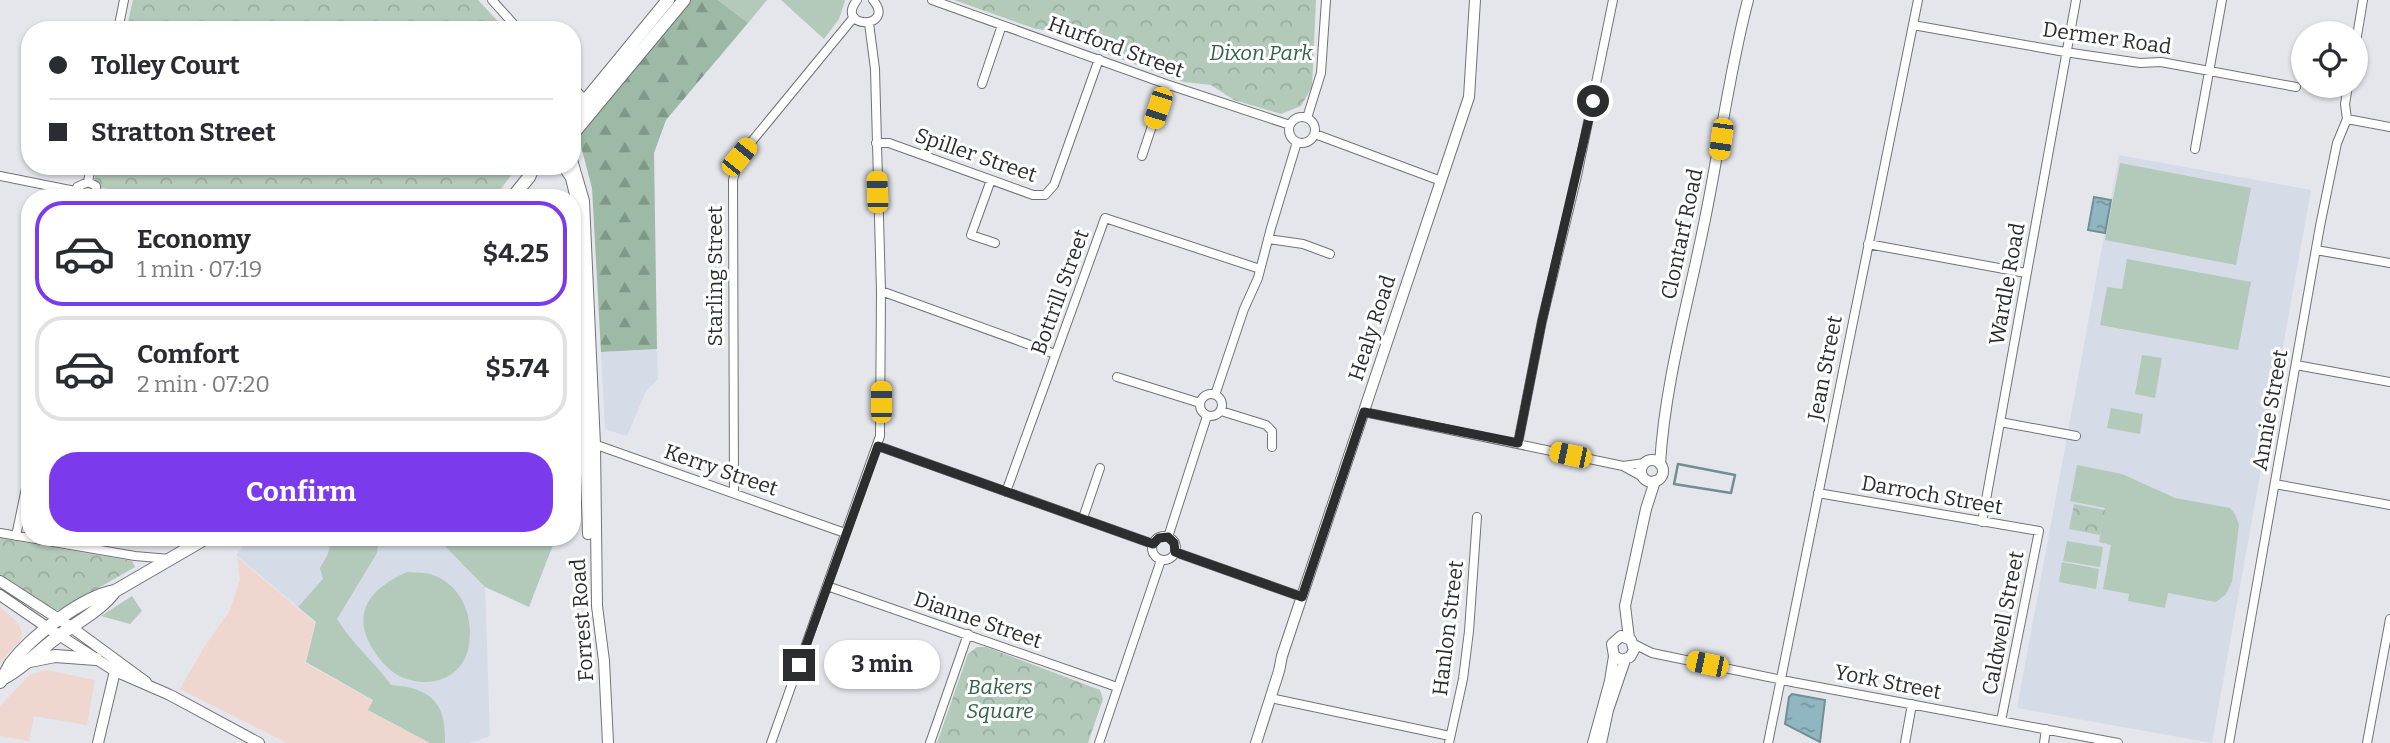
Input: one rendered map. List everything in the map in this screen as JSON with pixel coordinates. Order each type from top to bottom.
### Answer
[{"type":"main road","points":[[581,107],[668,0]]},
{"type":"main road","points":[[581,124],[684,0]]},
{"type":"main road","points":[[519,189],[530,175]]},
{"type":"main road","points":[[2,680],[30,661],[59,620],[101,594],[115,591],[193,546]]},
{"type":"main road","points":[[2,680],[11,664],[53,632],[71,627],[107,602],[115,591]]},
{"type":"main road","points":[[30,661],[55,656],[96,659]]},
{"type":"street","points":[[120,21],[124,0]]},
{"type":"street","points":[[492,0],[511,21]]},
{"type":"street","points":[[857,0],[852,9],[854,17],[869,23]]},
{"type":"street","points":[[771,743],[878,446],[881,429],[881,292],[875,69],[869,23],[878,13],[873,0]]},
{"type":"street","name":"Hurford Street","points":[[932,0],[1290,125]]},
{"type":"street","points":[[1307,118],[1321,73],[1326,0]]},
{"type":"street","name":"Healy Road","points":[[1255,743],[1469,97],[1475,0]]},
{"type":"street","points":[[1518,443],[1542,321],[1577,176],[1613,0]]},
{"type":"street","name":"Clontarf Road","points":[[1651,463],[1662,435],[1674,362],[1716,170],[1748,0]]},
{"type":"street","name":"Jean Street","points":[[1768,743],[1918,0]]},
{"type":"street","name":"Wardle Road","points":[[1982,522],[2076,0]]},
{"type":"street","points":[[2196,149],[2222,0]]},
{"type":"street","points":[[2360,21],[2363,0]]},
{"type":"street","name":"Starling Street","points":[[734,493],[733,180],[739,157],[854,17]]},
{"type":"street","points":[[982,84],[1002,24]]},
{"type":"street","name":"Dermer Road","points":[[1913,25],[2065,52],[2140,63],[2161,62],[2291,86]]},
{"type":"street","name":"Spiller Street","points":[[876,142],[889,143],[1033,195],[1045,195],[1054,185],[1099,59]]},
{"type":"street","points":[[1142,156],[1167,84]]},
{"type":"street","points":[[581,96],[586,101]]},
{"type":"street","name":"Annie Street","points":[[2229,743],[2316,250],[2337,143],[2347,119],[2346,98]]},
{"type":"street","points":[[1307,118],[1315,127],[1315,134],[1304,143],[1297,142],[1292,138],[1290,125],[1294,119],[1307,118]]},
{"type":"street","points":[[2347,119],[2390,127]]},
{"type":"street","points":[[1315,134],[1441,181]]},
{"type":"street","points":[[1215,394],[1244,309],[1261,269],[1297,142]]},
{"type":"street","points":[[88,181],[89,175]]},
{"type":"street","points":[[0,176],[52,189]]},
{"type":"street","points":[[991,180],[971,235],[995,243]]},
{"type":"street","points":[[78,189],[80,184],[88,181]]},
{"type":"street","points":[[88,181],[97,189]]},
{"type":"street","name":"Forrest Road","points":[[581,191],[584,201],[595,445],[597,606],[604,661],[608,743]]},
{"type":"street","name":"Bottrill Street","points":[[1006,492],[1105,218],[1261,269]]},
{"type":"street","points":[[1268,239],[1303,244],[1330,254]]},
{"type":"street","points":[[1868,244],[2026,273]]},
{"type":"street","points":[[2316,250],[2390,263]]},
{"type":"street","points":[[881,292],[1055,354]]},
{"type":"street","name":"Forrest Road","points":[[581,338],[592,610],[601,743]]},
{"type":"street","points":[[2295,365],[2390,382]]},
{"type":"street","points":[[1117,377],[1200,403]]},
{"type":"street","points":[[1215,394],[1203,397],[1200,403],[1203,413],[1213,416],[1221,411],[1266,425],[1272,431],[1272,447]]},
{"type":"street","points":[[1215,394],[1222,404],[1221,411]]},
{"type":"street","points":[[1364,412],[1623,466],[1647,479],[1662,474],[1651,463]]},
{"type":"street","points":[[1168,537],[1207,416]]},
{"type":"street","points":[[2000,422],[2076,436]]},
{"type":"street","name":"Kerry Street","points":[[584,440],[845,533]]},
{"type":"street","points":[[878,446],[1153,544]]},
{"type":"street","points":[[1623,466],[1651,463]]},
{"type":"street","points":[[1593,743],[1610,681],[1623,657],[1634,650],[1627,640],[1626,598],[1646,509],[1647,479],[1641,468],[1651,463]]},
{"type":"street","points":[[1083,518],[1100,468]]},
{"type":"street","points":[[2275,484],[2390,505]]},
{"type":"street","name":"Darroch Street","points":[[1818,494],[2039,531]]},
{"type":"street","points":[[16,536],[21,512]]},
{"type":"street","name":"Hanlon Street","points":[[1449,739],[1463,678],[1469,631],[1477,517]]},
{"type":"street","name":"Caldwell Street","points":[[2001,721],[2039,531]]},
{"type":"street","points":[[0,533],[21,537]]},
{"type":"street","points":[[1168,537],[1174,543],[1175,552],[1170,559],[1161,560],[1153,554],[1153,544],[1159,538],[1168,537]]},
{"type":"street","points":[[76,546],[171,559]]},
{"type":"street","points":[[1175,552],[1302,597]]},
{"type":"street","points":[[1099,743],[1161,560]]},
{"type":"street","points":[[0,581],[71,627],[148,684],[259,743]]},
{"type":"street","name":"Dianne Street","points":[[827,586],[1118,687]]},
{"type":"street","points":[[0,595],[96,659],[136,682],[148,684]]},
{"type":"street","points":[[2367,743],[2387,649],[2390,619]]},
{"type":"street","points":[[930,743],[968,634]]},
{"type":"street","points":[[1623,657],[1611,650],[1612,644],[1627,640]]},
{"type":"street","name":"York Street","points":[[1627,640],[1652,653],[2118,743]]},
{"type":"street","name":"York Street","points":[[1623,657],[1652,653]]},
{"type":"street","points":[[1601,743],[1623,657]]},
{"type":"street","points":[[98,743],[116,671]]},
{"type":"street","points":[[1270,698],[1449,739]]},
{"type":"street","points":[[1905,743],[1912,704]]},
{"type":"street","points":[[2043,743],[2046,729]]},
{"type":"shaded area","points":[[2119,155],[2311,190],[2212,743],[2017,708]]},
{"type":"shaded area","points":[[657,349],[658,379],[646,391],[627,436],[605,429],[601,352]]},
{"type":"shaded area","points":[[244,546],[445,546],[485,587],[490,736],[470,743],[430,743],[368,710],[373,700],[306,662],[316,622],[236,555]]},
{"type":"shaded area","points":[[237,557],[315,623],[305,663],[372,700],[368,711],[430,743],[287,743],[180,689],[230,610],[240,580]]},
{"type":"shaded area","points":[[0,607],[18,623],[22,632],[20,641],[0,662]]},
{"type":"shaded area","points":[[46,670],[95,680],[87,725],[34,716],[29,741],[0,736],[0,706],[30,675]]},
{"type":"green space","points":[[133,0],[478,0],[498,21],[128,21]]},
{"type":"green space","points":[[690,0],[718,0],[748,23],[666,120],[654,153],[657,349],[601,352],[592,188],[581,147],[581,135]]},
{"type":"green space","points":[[718,0],[767,0],[748,23]]},
{"type":"green space","points":[[781,0],[845,1],[839,19],[824,39]]},
{"type":"green space","name":"Dixon Park","points":[[954,0],[1316,0],[1312,87],[1301,106],[1281,114],[1234,100],[1211,85],[1184,82],[1082,45],[1060,32],[1036,29]]},
{"type":"green space","points":[[2120,163],[2251,188],[2236,265],[2105,240]]},
{"type":"green space","points":[[95,175],[511,175],[501,189],[108,189],[93,186]]},
{"type":"green space","points":[[2127,259],[2251,282],[2238,350],[2100,325],[2107,287],[2122,289]]},
{"type":"green space","points":[[2142,355],[2162,358],[2155,398],[2135,394]]},
{"type":"green space","points":[[2111,408],[2143,414],[2140,434],[2107,428]]},
{"type":"green space","points":[[2077,465],[2122,474],[2175,498],[2230,508],[2239,525],[2232,582],[2226,594],[2216,602],[2168,593],[2165,608],[2128,601],[2129,594],[2103,589],[2111,545],[2099,542],[2105,508],[2070,501]]},
{"type":"green space","points":[[2074,504],[2105,510],[2100,535],[2069,529]]},
{"type":"green space","points":[[0,538],[21,542],[21,546],[46,546],[132,561],[135,567],[60,610],[52,610],[0,575]]},
{"type":"green space","points":[[2067,541],[2103,547],[2100,567],[2063,561]]},
{"type":"green space","points":[[330,546],[378,546],[377,553],[337,619],[391,685],[416,690],[433,700],[443,717],[445,743],[430,743],[368,710],[373,700],[306,662],[316,622],[298,607],[323,579],[320,568]]},
{"type":"green space","points":[[445,546],[553,546],[529,607],[485,587]]},
{"type":"green space","points":[[2062,562],[2099,569],[2096,589],[2059,582]]},
{"type":"green space","points":[[407,572],[430,574],[443,580],[459,595],[468,616],[468,650],[458,668],[443,679],[424,682],[400,676],[382,661],[368,640],[364,628],[367,605],[382,587]]},
{"type":"green space","points":[[132,596],[142,611],[130,624],[101,616]]},
{"type":"green space","name":"Bakers Square","points":[[977,647],[986,647],[1100,690],[1103,699],[1088,743],[937,743],[968,654]]},
{"type":"water","points":[[2094,197],[2111,200],[2105,233],[2088,230]]},
{"type":"water","points":[[1792,694],[1825,700],[1820,742],[1785,724],[1789,697]]},
{"type":"waterway","points":[[1678,464],[1735,475],[1731,493],[1674,484],[1678,464]]},
{"type":"route","points":[[799,665],[878,446],[1153,544],[1159,538],[1168,537],[1176,547],[1175,552],[1302,597],[1364,412],[1518,443],[1542,321],[1593,101]]}]
